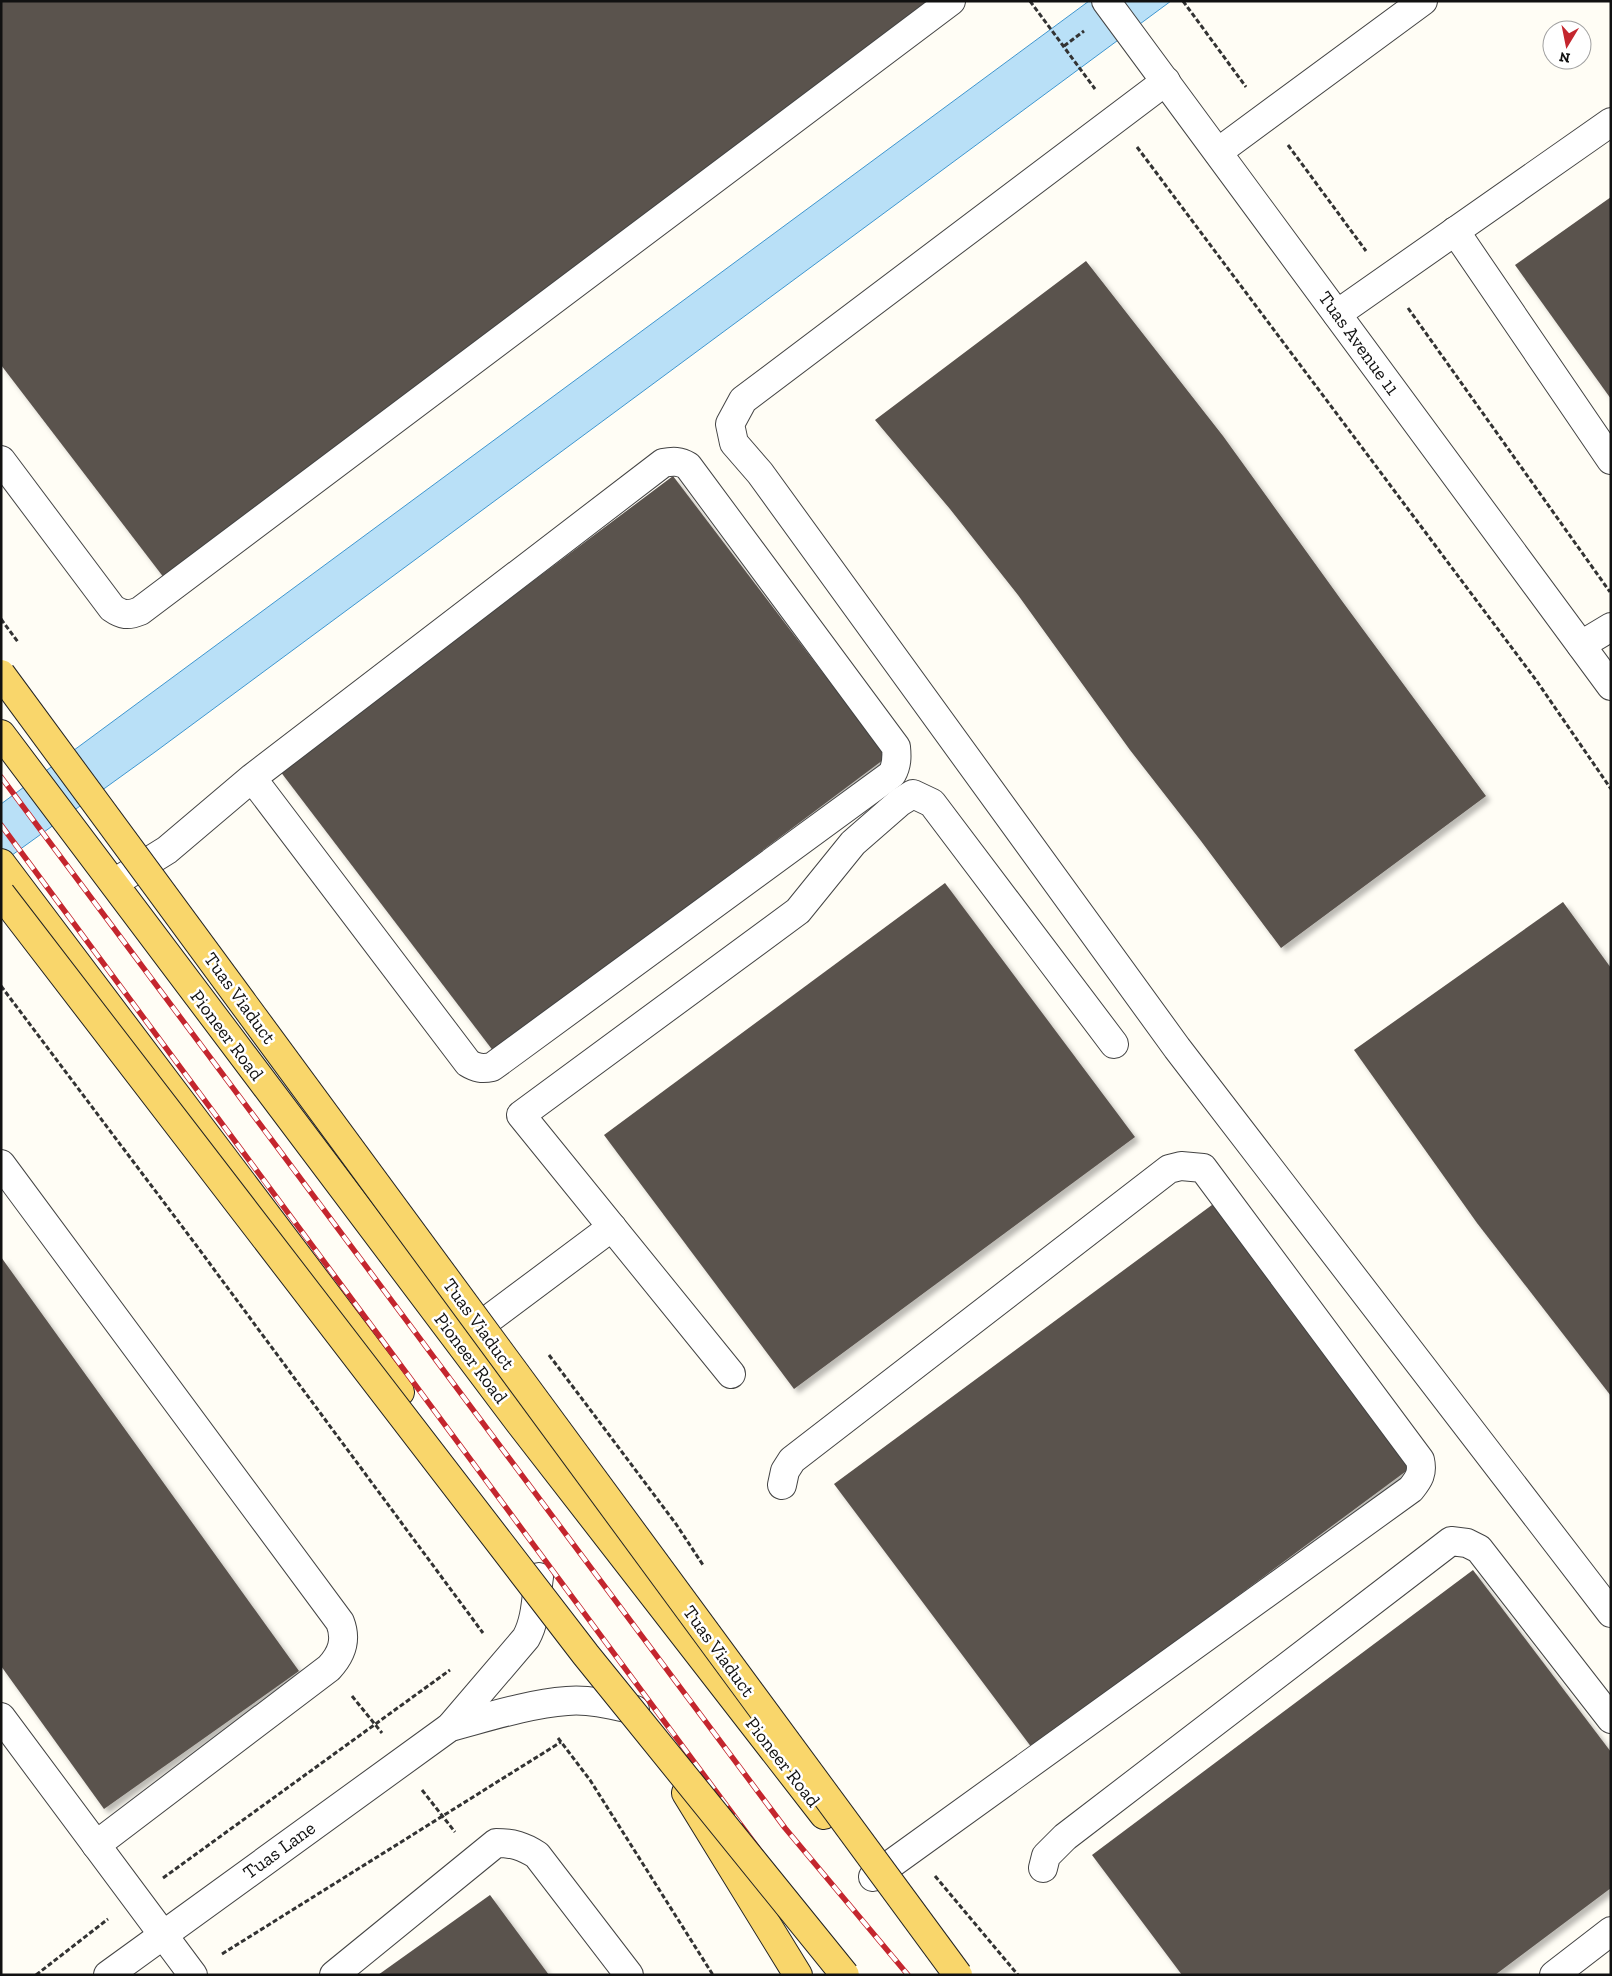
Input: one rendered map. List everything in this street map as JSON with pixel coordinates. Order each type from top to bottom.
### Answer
[{"type":"main road","name":"Tuas Viaduct","points":[[1,674],[958,1975]]},
{"type":"main road","name":"Pioneer Road","points":[[1,734],[519,1422],[951,1975]]},
{"type":"main road","points":[[1,863],[539,1577],[635,1710],[798,1975]]},
{"type":"main road","points":[[1,894],[586,1655],[845,1975]]},
{"type":"street","points":[[1,460],[112,608],[122,615],[140,611],[951,1]]},
{"type":"street","name":"Tuas Avenue 11","points":[[1106,1],[1611,686]]},
{"type":"street","points":[[1218,152],[1423,1]]},
{"type":"street","points":[[1166,81],[1117,120],[743,400],[730,424],[734,443],[766,481],[1177,1048],[1611,1613]]},
{"type":"street","points":[[1337,314],[1611,122]]},
{"type":"street","points":[[1455,231],[1611,460]]},
{"type":"street","points":[[114,884],[167,850],[252,778],[663,463],[676,461],[688,466],[896,747],[897,757],[896,766],[892,774],[492,1067],[484,1068],[475,1068],[468,1063],[252,778]]},
{"type":"street","points":[[1581,645],[1611,627]]},
{"type":"street","points":[[731,1374],[521,1114],[798,911],[853,843],[900,802],[913,794],[932,803],[1114,1044]]},
{"type":"street","points":[[1,1164],[340,1622],[343,1631],[343,1645],[340,1656],[329,1668],[96,1845]]},
{"type":"street","points":[[782,1484],[785,1471],[792,1460],[1169,1169],[1181,1166],[1203,1168],[1420,1460],[1422,1470],[1419,1479],[1411,1489],[873,1877]]},
{"type":"street","points":[[459,1342],[612,1227]]},
{"type":"street","points":[[1043,1868],[1046,1856],[1065,1837],[1451,1541],[1467,1543],[1479,1549],[1611,1719]]},
{"type":"street","name":"Tuas Lane","points":[[108,1975],[450,1727],[530,1631],[539,1577]]},
{"type":"street","name":"Tuas Lane","points":[[450,1727],[534,1706],[567,1701],[604,1703],[635,1710]]},
{"type":"street","points":[[1,1717],[192,1974]]},
{"type":"street","points":[[334,1975],[496,1843],[510,1843],[524,1846],[538,1855],[629,1975]]},
{"type":"street","points":[[1554,1975],[1611,1931]]},
{"type":"path","points":[[1030,1],[1536,680],[1611,789]]},
{"type":"path","points":[[1,986],[196,1245],[505,1663]]},
{"type":"path","points":[[36,1975],[135,1898],[457,1665]]},
{"type":"path","points":[[534,1706],[590,1780],[713,1975]]},
{"type":"path","points":[[192,1974],[561,1742]]},
{"type":"water","points":[[1089,1],[1171,1],[155,752],[1,863],[1,804]]},
{"type":"building","points":[[1,1],[944,1],[171,587],[1,365]]},
{"type":"building","points":[[1611,197],[1611,399],[1515,265]]},
{"type":"building","points":[[1086,261],[1223,436],[1486,796],[1281,948],[1130,750],[1018,595],[950,509],[875,420]]},
{"type":"building","points":[[673,476],[887,757],[494,1052],[280,771]]},
{"type":"building","points":[[945,883],[1135,1137],[794,1389],[604,1135]]},
{"type":"building","points":[[1563,902],[1611,968],[1611,1396],[1477,1223],[1354,1050]]},
{"type":"building","points":[[1216,1202],[1413,1466],[1032,1748],[834,1484]]},
{"type":"building","points":[[1,1257],[299,1671],[104,1809],[1,1666]]},
{"type":"building","points":[[1473,1570],[1611,1752],[1611,1888],[1495,1975],[1182,1975],[1092,1855]]},
{"type":"building","points":[[490,1895],[549,1975],[378,1975]]},
{"type":"railway","points":[[1,777],[785,1828],[908,1975]]},
{"type":"railway","points":[[1,825],[769,1863],[846,1975]]}]
